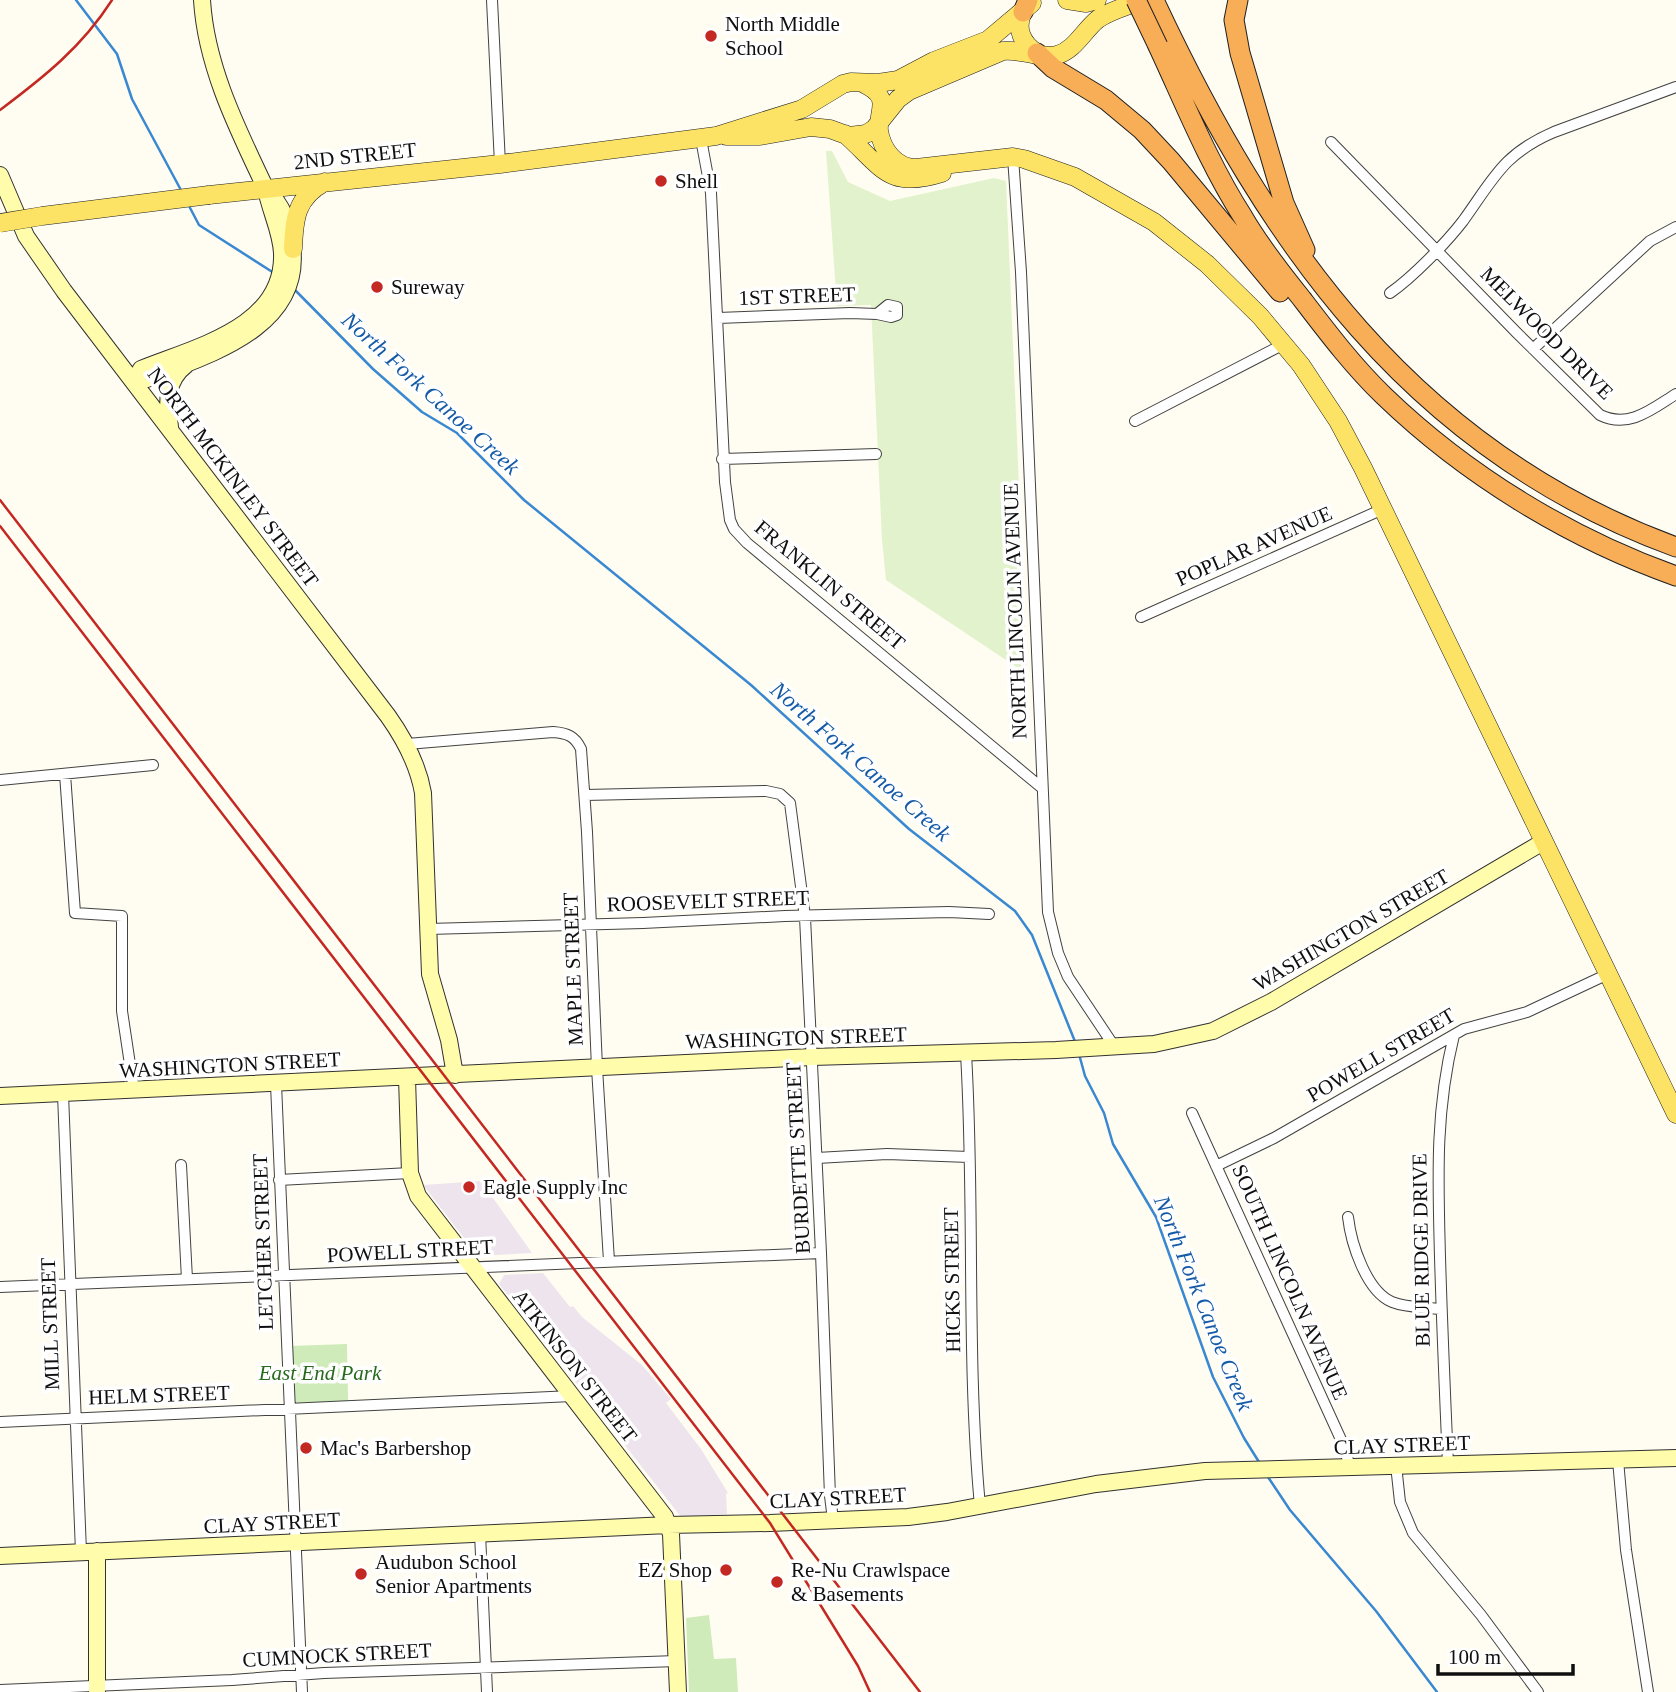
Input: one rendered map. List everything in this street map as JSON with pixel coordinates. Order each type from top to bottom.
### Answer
[{"type":"highway","points":[[1136,0],[1208,108],[1255,192],[1287,240],[1344,313],[1403,377],[1496,454],[1573,500],[1676,547]]},
{"type":"highway","points":[[1154,0],[1165,43],[1211,160],[1242,216],[1276,266],[1340,349],[1385,397]]},
{"type":"highway","points":[[1238,0],[1235,33],[1284,203],[1312,265],[1344,313]]},
{"type":"highway","points":[[1037,53],[1053,68],[1107,100],[1142,130],[1304,319],[1428,435],[1511,495],[1602,545],[1676,576]]},
{"type":"main road","points":[[1068,0],[1086,3],[1097,0]]},
{"type":"main road","name":"2ND STREET","points":[[0,223],[329,180],[500,164],[709,137],[744,137],[811,127],[858,136],[866,134],[898,99],[919,86],[1003,51],[1018,50],[1051,56],[1064,52],[1100,18],[1143,0]]},
{"type":"main road","name":"2ND STREET","points":[[709,137],[803,109],[843,84],[889,83],[909,76],[934,61],[988,40],[1029,4]]},
{"type":"main road","name":"2ND STREET","points":[[1029,4],[1019,21],[1020,34],[1027,46],[1037,53]]},
{"type":"main road","points":[[864,84],[879,96],[882,114],[879,130],[888,154],[901,165],[916,168],[1013,157],[1075,177],[1154,222],[1207,264],[1301,365],[1338,421],[1383,509],[1676,1114]]},
{"type":"main road","points":[[830,94],[829,116],[834,126],[880,169],[898,178],[919,180],[983,162]]},
{"type":"main road","points":[[289,254],[298,208],[309,192],[329,180]]},
{"type":"street","points":[[134,381],[147,379],[191,362],[252,332],[262,324],[274,301],[280,272],[289,254],[286,218],[279,202],[266,189],[210,56],[202,0]]},
{"type":"street","points":[[492,0],[500,164]]},
{"type":"street","points":[[1390,293],[1438,249],[1464,220],[1499,169],[1529,144],[1676,87]]},
{"type":"street","name":"FRANKLIN STREET","points":[[709,137],[722,459],[728,511],[734,528],[740,536],[1042,788]]},
{"type":"street","name":"MELWOOD DRIVE","points":[[1332,142],[1533,349],[1584,400],[1609,419],[1617,421],[1634,418],[1676,394]]},
{"type":"street","name":"NORTH LINCOLN AVENUE","points":[[1013,157],[1048,912],[1058,953],[1068,977],[1114,1046]]},
{"type":"street","name":"NORTH MCKINLEY STREET","points":[[0,175],[26,236],[64,291],[407,744],[417,767],[423,793],[430,974],[449,1040],[455,1075]]},
{"type":"street","points":[[1533,349],[1650,241],[1676,226]]},
{"type":"street","points":[[134,381],[141,369],[237,328],[274,301]]},
{"type":"street","name":"1ST STREET","points":[[718,318],[877,314]]},
{"type":"street","points":[[1135,421],[1284,344]]},
{"type":"street","points":[[171,429],[168,399],[171,383],[191,362]]},
{"type":"street","points":[[722,459],[876,454]]},
{"type":"street","name":"POPLAR AVENUE","points":[[1141,617],[1383,509]]},
{"type":"street","name":"MAPLE STREET","points":[[407,744],[552,732],[573,737],[581,749],[610,1261]]},
{"type":"street","points":[[0,780],[153,765]]},
{"type":"street","points":[[65,774],[75,913],[121,916],[122,1011],[134,1091]]},
{"type":"street","name":"BURDETTE STREET","points":[[585,795],[766,792],[785,797],[792,809],[805,917],[833,1520]]},
{"type":"street","name":"WASHINGTON STREET","points":[[0,1096],[812,1057],[1056,1051],[1154,1044],[1213,1031],[1292,990],[1543,842]]},
{"type":"street","name":"ROOSEVELT STREET","points":[[428,929],[948,912],[989,914]]},
{"type":"street","points":[[1048,912],[1060,915]]},
{"type":"street","name":"POWELL STREET","points":[[1216,1166],[1274,1138],[1472,1025],[1507,1019],[1527,1012],[1608,974]]},
{"type":"street","name":"BLUE RIDGE DRIVE","points":[[1448,1464],[1440,1309],[1437,1148],[1441,1104],[1454,1035]]},
{"type":"street","name":"HICKS STREET","points":[[966,1054],[973,1390],[980,1506]]},
{"type":"street","name":"ATKINSON STREET","points":[[407,1078],[410,1173],[418,1196],[652,1499],[668,1525],[671,1534],[678,1692]]},
{"type":"street","name":"LETCHER STREET","points":[[276,1084],[302,1692]]},
{"type":"street","name":"MILL STREET","points":[[63,1094],[75,1418],[89,1552],[97,1689]]},
{"type":"street","name":"SOUTH LINCOLN AVENUE","points":[[1192,1113],[1343,1444],[1350,1467]]},
{"type":"street","points":[[817,1158],[887,1154],[969,1157]]},
{"type":"street","points":[[181,1165],[187,1279]]},
{"type":"street","points":[[279,1180],[410,1173]]},
{"type":"street","points":[[1348,1217],[1359,1256],[1378,1293],[1395,1303],[1440,1309]]},
{"type":"street","name":"POWELL STREET","points":[[0,1287],[821,1253]]},
{"type":"street","name":"HELM STREET","points":[[0,1422],[572,1396]]},
{"type":"street","name":"CLAY STREET","points":[[0,1556],[295,1544],[480,1533],[908,1517],[1096,1484],[1205,1471],[1676,1458]]},
{"type":"street","points":[[1618,1460],[1626,1550],[1648,1692]]},
{"type":"street","points":[[1396,1465],[1400,1502],[1413,1533],[1538,1692]]},
{"type":"street","points":[[480,1533],[487,1692]]},
{"type":"street","name":"CUMNOCK STREET","points":[[0,1690],[97,1689],[301,1675],[677,1661]]},
{"type":"shaded area","points":[[481,1181],[532,1253],[478,1256],[423,1185]]},
{"type":"shaded area","points":[[543,1273],[570,1307],[573,1306],[582,1317],[642,1365],[671,1399],[666,1403],[701,1449],[728,1493],[727,1514],[681,1517],[499,1284],[504,1275]]},
{"type":"green space","points":[[826,151],[832,151],[848,182],[890,201],[994,178],[1006,181],[1027,674],[886,580],[871,305],[837,306]]},
{"type":"green space","name":"East End Park","points":[[347,1344],[348,1401],[293,1403],[290,1346]]},
{"type":"green space","points":[[709,1615],[714,1659],[736,1658],[738,1692],[689,1692],[686,1618]]},
{"type":"waterway","name":"North Fork Canoe Creek","points":[[76,0],[117,54],[132,99],[182,192]]},
{"type":"waterway","name":"North Fork Canoe Creek","points":[[188,204],[199,225],[274,273]]},
{"type":"waterway","name":"North Fork Canoe Creek","points":[[293,288],[373,369],[422,412],[457,433],[524,500],[751,685],[909,829],[1015,911],[1032,935],[1076,1044]]},
{"type":"waterway","name":"North Fork Canoe Creek","points":[[1079,1054],[1085,1076],[1104,1113],[1113,1144],[1156,1217],[1213,1377],[1259,1462]]},
{"type":"waterway","name":"North Fork Canoe Creek","points":[[1268,1477],[1290,1510],[1376,1611],[1437,1692]]},
{"type":"railway","points":[[0,110],[32,86],[75,47],[112,0]]},
{"type":"railway","points":[[0,500],[920,1692]]},
{"type":"railway","points":[[0,526],[770,1523],[858,1666],[870,1692]]},
{"type":"place","name":"North Middle School","points":[[711,36]]},
{"type":"place","name":"Shell","points":[[661,181]]},
{"type":"place","name":"Sureway","points":[[377,287]]},
{"type":"place","name":"Eagle Supply Inc","points":[[469,1187]]},
{"type":"place","name":"Mac's Barbershop","points":[[306,1448]]},
{"type":"place","name":"EZ Shop","points":[[726,1570]]},
{"type":"place","name":"Audubon School Senior Apartments","points":[[361,1574]]},
{"type":"place","name":"Re-Nu Crawlspace & Basements","points":[[777,1582]]}]
